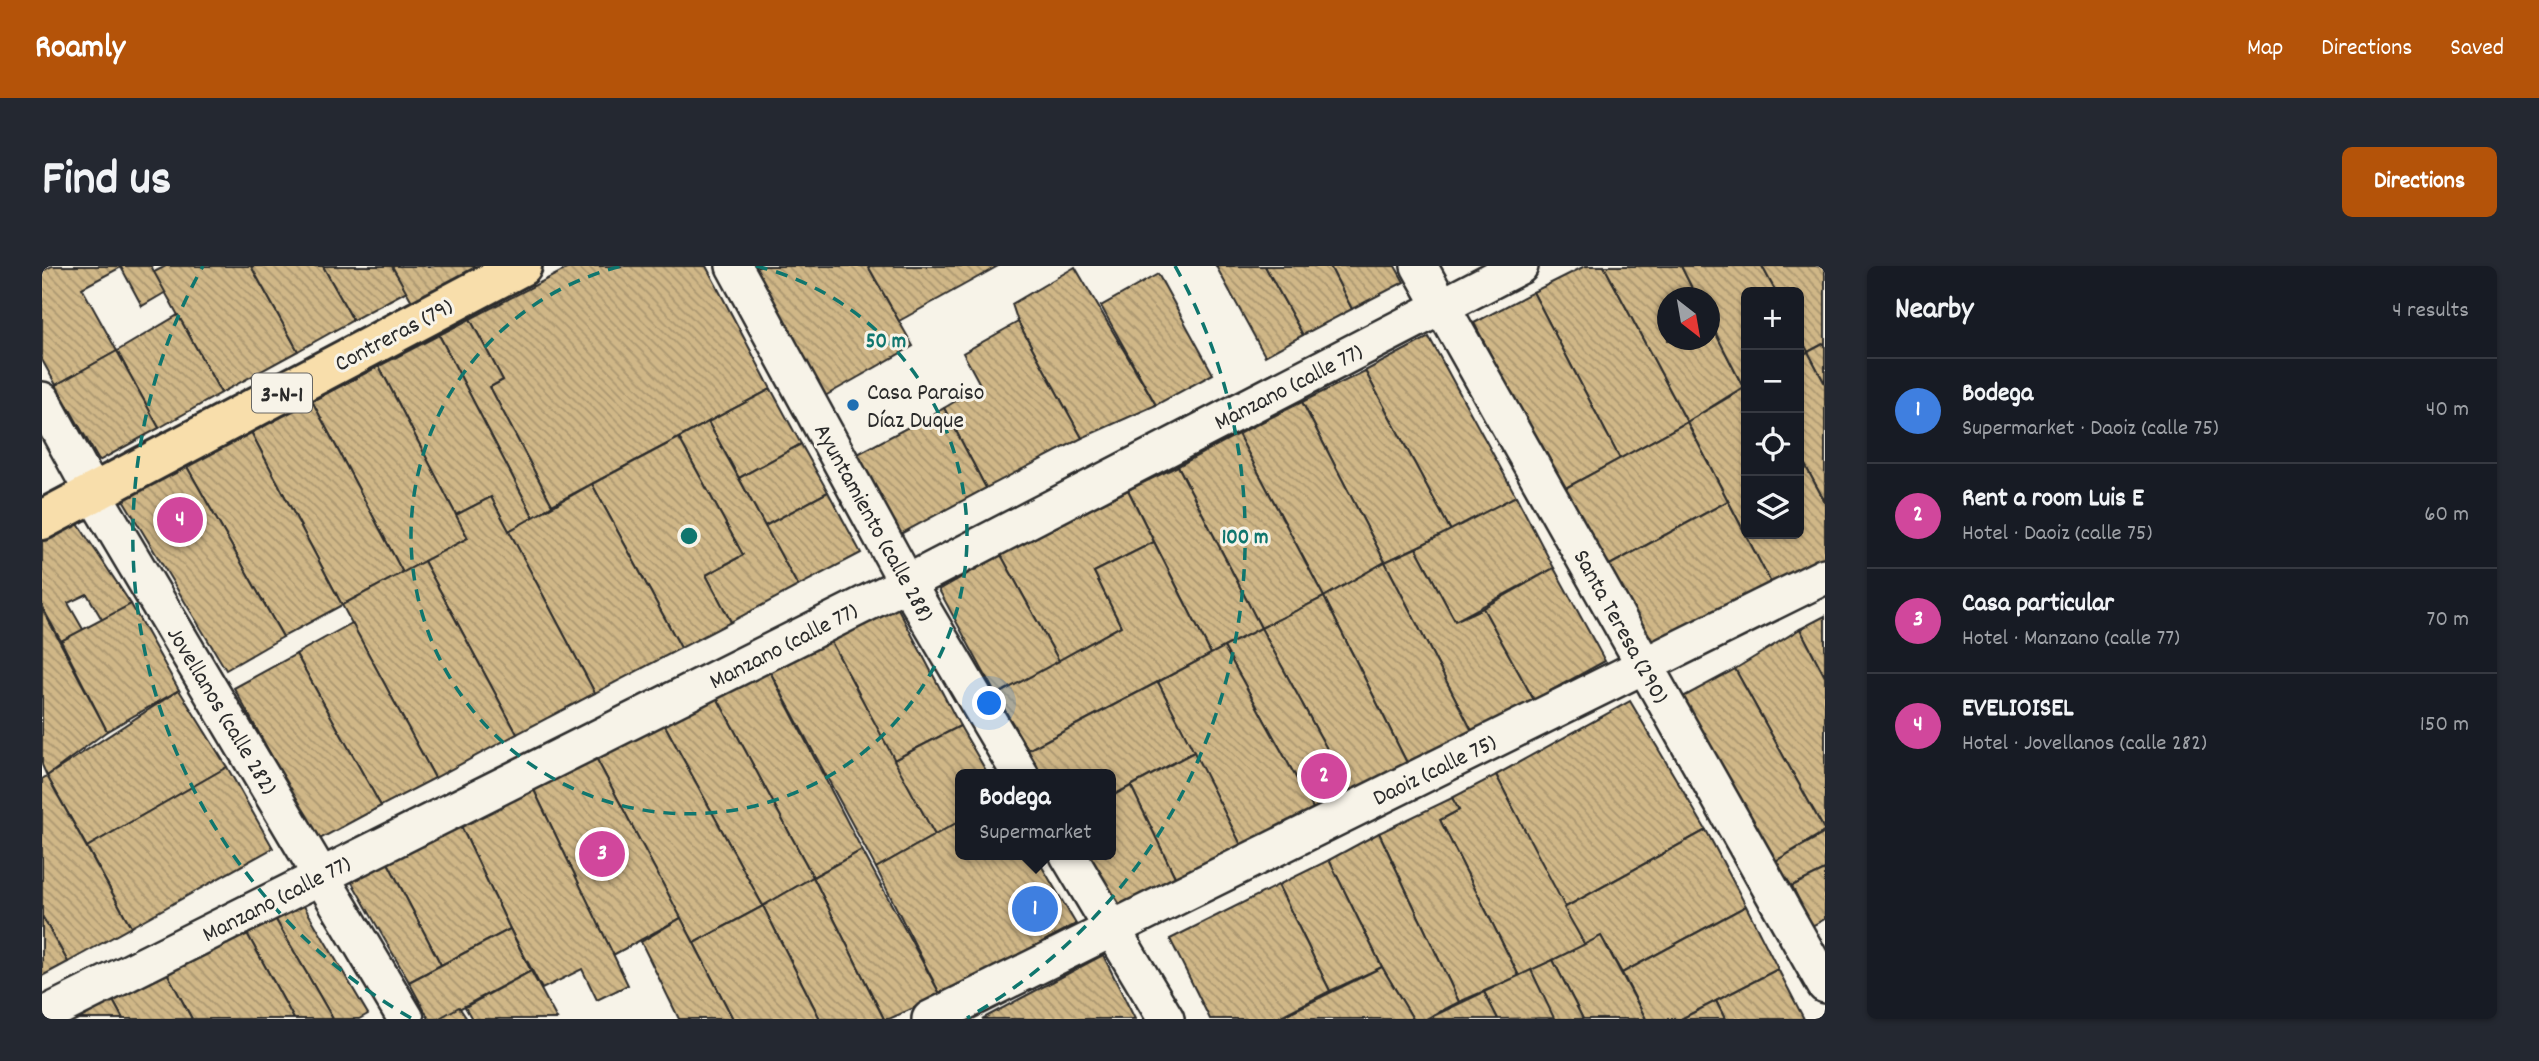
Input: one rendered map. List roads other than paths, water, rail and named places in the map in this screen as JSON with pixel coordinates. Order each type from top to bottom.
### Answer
[{"type":"main road","name":"Contreras (79)","points":[[42,520],[522,266]]},
{"type":"street","name":"Ayuntamiento (calle 288)","points":[[734,266],[907,583],[1017,769]]},
{"type":"street","name":"Santa Teresa (290)","points":[[1419,266],[1825,985]]},
{"type":"street","name":"Manzano (calle 77)","points":[[42,1016],[907,583],[1520,266]]},
{"type":"street","name":"Jovellanos (calle 282)","points":[[42,400],[93,493],[406,1019]]},
{"type":"street","name":"Daoiz (calle 75)","points":[[930,1019],[1825,576]]},
{"type":"street","points":[[1071,860],[1166,1019]]},
{"type":"place","name":"Casa Paraiso Díaz Duque","points":[[853,405]]},
{"type":"place","name":"EVELIOISEL","points":[[180,520]]},
{"type":"place","name":"Rent a room Luis E","points":[[1324,776]]},
{"type":"place","name":"Casa particular","points":[[602,854]]},
{"type":"place","name":"Bodega","points":[[1035,909]]}]
